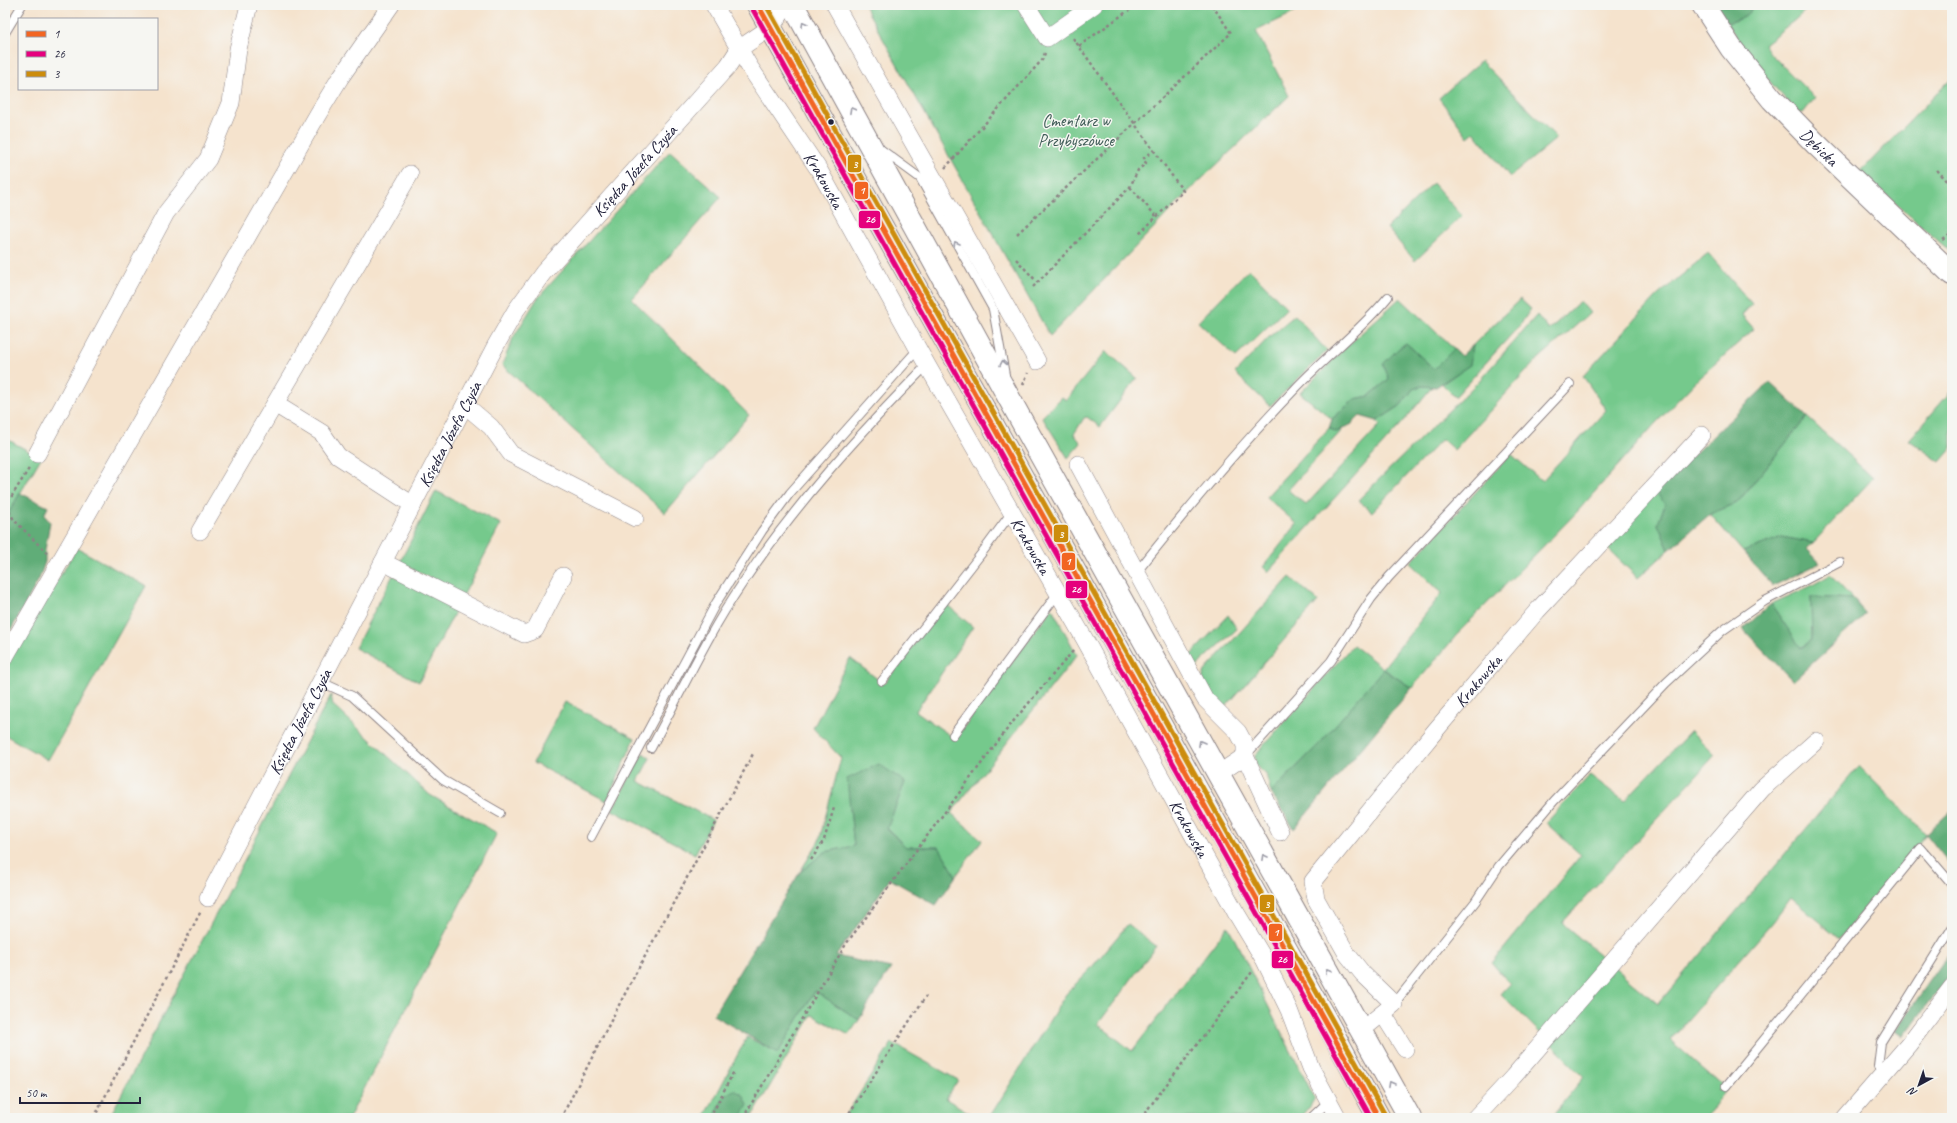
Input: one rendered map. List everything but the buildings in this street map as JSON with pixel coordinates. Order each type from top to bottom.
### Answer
[{"type":"main road","name":"Krakowska","points":[[758,5],[1379,1118]]},
{"type":"main road","points":[[793,5],[868,140],[1017,395],[1218,774],[1410,1118]]},
{"type":"main road","name":"Dębicka","points":[[1703,5],[1731,48],[1772,99],[1816,144],[1952,274]]},
{"type":"street","points":[[38,454],[166,213],[208,159],[231,103],[238,49],[249,5]]},
{"type":"street","points":[[5,657],[322,108],[340,78],[391,5]]},
{"type":"street","name":"Krakowska","points":[[714,5],[739,49],[819,170],[927,364],[1084,638],[1235,911],[1264,958],[1289,1010],[1311,1068],[1338,1118]]},
{"type":"street","name":"Księdza Józefa Czyża","points":[[208,898],[516,310],[543,273],[728,66],[739,49],[771,27],[787,5]]},
{"type":"street","points":[[836,5],[1037,361]]},
{"type":"street","points":[[1026,5],[1047,38],[1094,5]]},
{"type":"street","points":[[200,531],[410,174]]},
{"type":"street","points":[[275,404],[322,433],[338,456],[414,505]]},
{"type":"street","points":[[465,405],[490,427],[511,454],[635,518]]},
{"type":"street","name":"Krakowska","points":[[1405,1049],[1389,1009],[1347,954],[1316,899],[1313,881],[1435,731],[1537,611],[1702,435]]},
{"type":"street","points":[[1078,464],[1136,574],[1185,658],[1205,700],[1238,732],[1245,745],[1245,756],[1280,832]]},
{"type":"street","points":[[383,562],[524,634],[535,630],[563,576]]},
{"type":"street","points":[[1475,1118],[1518,1072],[1762,789],[1816,741]]},
{"type":"street","points":[[1218,774],[1245,756]]},
{"type":"street","points":[[1846,1118],[1883,1076],[1952,987]]},
{"type":"street","points":[[1360,1029],[1389,1009]]},
{"type":"lane","points":[[5,33],[22,5]]},
{"type":"lane","points":[[868,140],[920,178],[993,309]]},
{"type":"lane","points":[[988,275],[993,309],[1017,395]]},
{"type":"lane","points":[[1136,574],[1224,465],[1296,387],[1371,318],[1388,297]]},
{"type":"lane","points":[[591,837],[716,603],[762,531],[790,493],[919,348]]},
{"type":"lane","points":[[651,748],[720,620],[742,584],[793,512],[836,462],[927,364]]},
{"type":"lane","points":[[1245,756],[1331,660],[1371,599],[1389,577],[1570,384]]},
{"type":"lane","points":[[882,681],[982,554],[1012,512]]},
{"type":"lane","points":[[1389,1009],[1476,902],[1499,866],[1554,801],[1666,683],[1722,631],[1765,601],[1840,562]]},
{"type":"lane","points":[[953,736],[1058,593]]},
{"type":"lane","points":[[321,682],[352,696],[443,780],[500,813]]},
{"type":"lane","points":[[1726,1086],[1921,848],[1952,884]]},
{"type":"lane","points":[[1883,1076],[1878,1066],[1881,1042],[1952,928]]},
{"type":"lane","points":[[1312,1118],[1329,1101]]},
{"type":"path","points":[[1079,46],[1136,5]]},
{"type":"path","points":[[1017,234],[1231,34],[1212,5]]},
{"type":"path","points":[[1065,26],[1183,190],[1138,234]]},
{"type":"path","points":[[933,178],[938,175],[1042,60],[1046,50],[1047,38]]},
{"type":"path","points":[[1033,287],[1130,187],[1138,170],[1146,163],[1143,159],[1154,150]]},
{"type":"path","points":[[1937,170],[1952,186]]},
{"type":"path","points":[[1130,187],[1156,216]]},
{"type":"path","points":[[1016,259],[1038,283]]},
{"type":"path","points":[[1017,395],[1025,377],[1037,361]]},
{"type":"path","points":[[38,454],[6,506],[14,520],[59,564]]},
{"type":"path","points":[[743,1118],[846,944],[1011,724],[1084,638]]},
{"type":"path","points":[[562,1118],[619,1005],[754,752]]},
{"type":"path","points":[[811,860],[824,840],[834,808]]},
{"type":"path","points":[[94,1118],[208,898]]},
{"type":"path","points":[[1141,1118],[1254,969],[1264,958]]},
{"type":"path","points":[[846,1118],[926,996]]},
{"type":"path","points":[[710,1118],[734,1071]]},
{"type":"green space","name":"Cmentarz w Przybyszówce","points":[[864,5],[1304,5],[1291,14],[1256,31],[1289,96],[1189,191],[1050,336]]},
{"type":"green space","points":[[1715,5],[1751,5],[1752,8],[1745,17],[1727,23]]},
{"type":"green space","points":[[1751,5],[1811,5],[1795,20],[1764,44],[1770,53],[1815,98],[1803,113],[1798,113],[1753,63],[1727,23],[1745,17],[1752,8]]},
{"type":"green space","points":[[1481,61],[1557,138],[1510,177],[1474,132],[1468,137],[1439,98]]},
{"type":"green space","points":[[1952,78],[1952,253],[1860,172]]},
{"type":"green space","points":[[670,151],[721,197],[632,299],[749,415],[665,513],[502,365],[513,338],[537,299]]},
{"type":"green space","points":[[1433,183],[1462,216],[1415,261],[1387,228]]},
{"type":"green space","points":[[1708,253],[1752,304],[1742,315],[1754,329],[1700,377],[1654,425],[1577,512],[1460,631],[1412,688],[1384,669],[1322,741],[1271,793],[1266,774],[1260,771],[1257,766],[1255,755],[1353,645],[1383,668],[1442,593],[1410,563],[1511,454],[1542,481],[1606,410],[1583,376],[1657,296]]},
{"type":"green space","points":[[1952,253],[1952,261],[1948,258]]},
{"type":"green space","points":[[1249,269],[1287,308],[1236,357],[1198,322]]},
{"type":"green space","points":[[1400,298],[1454,349],[1434,369],[1406,343],[1398,349],[1389,379],[1369,396],[1355,399],[1332,419],[1300,393],[1346,347]]},
{"type":"green space","points":[[1520,299],[1531,309],[1520,325],[1455,397],[1442,384],[1469,365],[1473,345]]},
{"type":"green space","points":[[1580,301],[1590,313],[1535,362],[1454,450],[1442,439],[1372,512],[1358,500],[1478,382],[1537,315],[1549,330]]},
{"type":"green space","points":[[1295,315],[1327,351],[1270,406],[1235,373],[1270,336]]},
{"type":"green space","points":[[1406,343],[1434,369],[1454,349],[1461,356],[1473,345],[1470,365],[1436,387],[1422,386],[1414,388],[1400,406],[1377,421],[1360,416],[1352,424],[1336,432],[1329,428],[1332,419],[1355,399],[1369,396],[1389,379],[1383,364]]},
{"type":"green space","points":[[1106,351],[1137,378],[1100,427],[1087,417],[1084,418],[1074,434],[1081,443],[1068,458],[1042,417],[1062,397],[1066,400]]},
{"type":"green space","points":[[1770,382],[1807,417],[1737,503],[1710,514],[1669,550],[1658,524],[1665,504],[1655,491]]},
{"type":"green space","points":[[1422,386],[1432,387],[1404,421],[1268,572],[1263,567],[1297,524],[1266,497],[1329,428],[1336,432],[1343,429],[1288,490],[1306,505],[1380,425],[1377,421],[1400,406],[1414,388]]},
{"type":"green space","points":[[1952,390],[1952,448],[1940,462],[1909,440]]},
{"type":"green space","points":[[1807,417],[1873,478],[1813,543],[1782,537],[1743,552],[1710,514],[1737,503]]},
{"type":"green space","points":[[5,438],[41,458],[5,519]]},
{"type":"green space","points":[[436,491],[501,524],[463,596],[400,562]]},
{"type":"green space","points":[[1655,491],[1665,504],[1658,524],[1669,550],[1638,578],[1606,547]]},
{"type":"green space","points":[[20,493],[48,507],[44,515],[50,522],[45,550],[45,562],[39,579],[5,641],[5,519]]},
{"type":"green space","points":[[1782,537],[1813,543],[1807,549],[1820,563],[1773,586],[1743,552]]},
{"type":"green space","points":[[77,548],[146,586],[48,760],[5,735],[5,667]]},
{"type":"green space","points":[[393,575],[457,608],[419,682],[355,648]]},
{"type":"green space","points":[[1830,575],[1853,599],[1811,597],[1812,640],[1800,648],[1771,604],[1809,587]]},
{"type":"green space","points":[[1290,577],[1318,601],[1223,710],[1202,680],[1205,671]]},
{"type":"green space","points":[[1811,597],[1853,599],[1866,614],[1793,681],[1743,629],[1771,604],[1801,648],[1812,640]]},
{"type":"green space","points":[[945,603],[973,627],[916,711],[955,739],[1052,608],[1077,655],[951,813],[982,840],[956,876],[939,847],[906,847],[887,828],[905,782],[850,809],[854,846],[825,852],[800,872],[819,841],[841,758],[813,728],[850,658],[884,684]]},
{"type":"green space","points":[[1228,615],[1237,629],[1200,663],[1196,669],[1189,657]]},
{"type":"green space","points":[[1383,669],[1412,688],[1294,829],[1271,793],[1322,741]]},
{"type":"green space","points":[[331,695],[333,705],[430,795],[497,833],[349,1118],[109,1118]]},
{"type":"green space","points":[[565,702],[635,738],[607,801],[533,763]]},
{"type":"green space","points":[[1691,731],[1715,755],[1562,923],[1658,1004],[1859,766],[1926,834],[1839,939],[1791,898],[1773,922],[1670,1040],[1726,1089],[1705,1118],[1550,1118],[1584,1077],[1501,994],[1510,984],[1492,963],[1581,855],[1546,823],[1590,775],[1624,801]]},
{"type":"green space","points":[[643,753],[650,758],[638,781],[713,820],[695,854],[612,810]]},
{"type":"green space","points":[[879,764],[905,782],[887,829],[906,847],[939,847],[956,876],[936,905],[890,879],[836,956],[891,968],[859,1020],[815,991],[778,1053],[713,1015],[800,872],[825,852],[854,846],[847,779]]},
{"type":"green space","points":[[1952,810],[1952,867],[1926,834]]},
{"type":"green space","points":[[1128,924],[1156,946],[1098,1024],[1132,1051],[1228,926],[1315,1099],[1300,1118],[989,1118],[1066,994],[1092,967]]},
{"type":"green space","points":[[1952,949],[1952,972],[1903,1037],[1895,1031]]},
{"type":"green space","points":[[815,991],[859,1020],[849,1035],[812,1015],[751,1118],[704,1118],[747,1037],[778,1053]]},
{"type":"green space","points":[[892,1043],[958,1080],[946,1099],[978,1118],[844,1118]]},
{"type":"green space","points":[[734,1090],[743,1095],[748,1105],[740,1118],[714,1118],[724,1096]]},
{"type":"transit line","name":"1","points":[[758,5],[1379,1118]]},
{"type":"transit line","name":"3","points":[[766,5],[1385,1115]]},
{"type":"transit line","name":"26","points":[[752,8],[1371,1118]]}]
